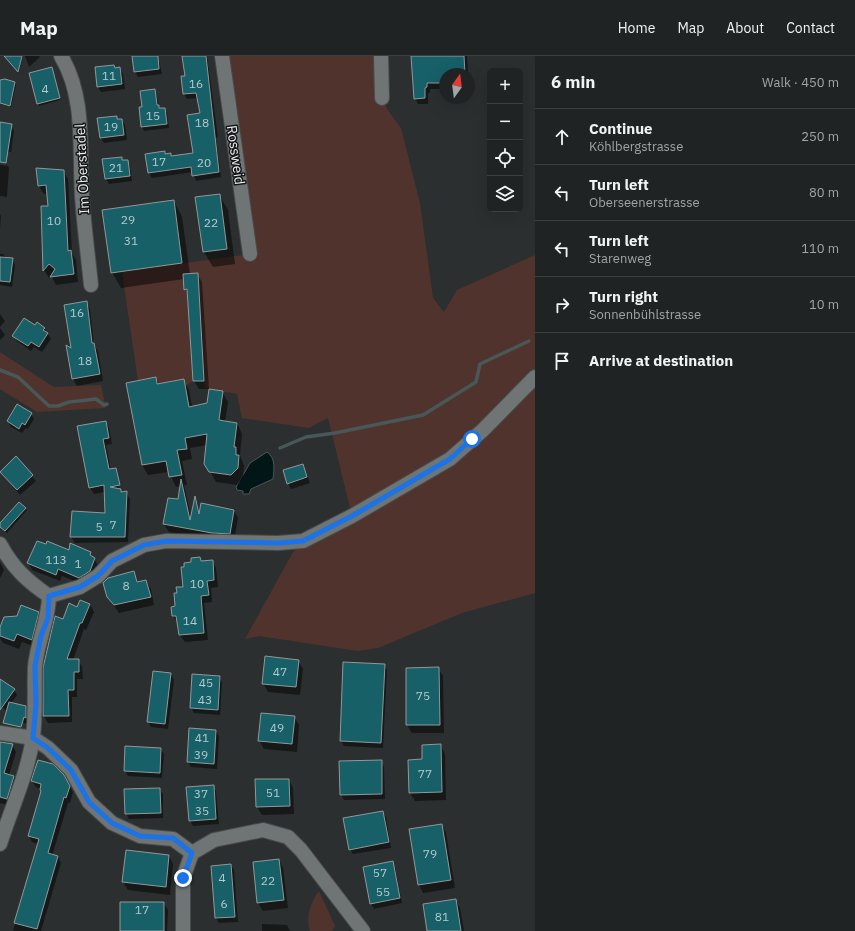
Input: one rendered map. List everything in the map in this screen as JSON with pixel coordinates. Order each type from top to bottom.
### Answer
[{"type":"street","name":"Im Oberstadel","points":[[61,56],[69,69],[78,107],[82,196],[91,285]]},
{"type":"street","name":"Rossweid","points":[[222,56],[250,254]]},
{"type":"street","points":[[381,56],[382,98]]},
{"type":"street","points":[[49,596],[80,587],[98,576],[112,561],[144,545],[166,541],[278,543],[303,541],[352,516],[450,459],[483,430],[535,377]]},
{"type":"street","points":[[0,544],[10,563],[35,586],[49,596]]},
{"type":"street","points":[[0,844],[33,738],[36,704],[35,666],[41,636],[48,618],[49,596]]},
{"type":"street","points":[[0,733],[33,738],[48,748],[71,770],[89,802],[112,823],[140,836],[173,838],[192,853]]},
{"type":"street","points":[[183,931],[183,878],[192,853],[214,840],[263,830],[288,838],[301,850],[363,931]]},
{"type":"shaded area","points":[[222,56],[381,56],[383,98],[387,109],[401,128],[420,203],[433,298],[444,312],[457,290],[535,255],[535,593],[462,613],[378,648],[358,651],[259,636],[245,639],[292,554],[303,541],[352,516],[328,418],[309,428],[242,418],[237,394],[205,388],[198,273],[183,274],[184,289],[187,289],[193,381],[182,388],[180,379],[157,384],[156,377],[138,381],[122,272],[250,254]]},
{"type":"shaded area","points":[[0,352],[54,387],[101,385],[106,408],[37,412],[0,389]]},
{"type":"shaded area","points":[[267,452],[272,457],[273,461],[273,479],[251,489],[249,494],[243,494],[243,491],[237,490],[236,487],[250,463]]},
{"type":"shaded area","points":[[319,891],[335,926],[332,931],[310,931],[308,921],[310,910]]},
{"type":"building","points":[[4,56],[22,56],[18,72]]},
{"type":"building","points":[[132,56],[158,56],[159,69],[134,72]]},
{"type":"building","points":[[182,56],[206,56],[219,172],[192,176],[191,167],[148,173],[145,154],[165,151],[165,154],[171,153],[171,156],[193,153],[187,115],[200,113],[196,93],[183,94],[181,76],[185,76]]},
{"type":"building","points":[[411,56],[464,56],[465,68],[439,68],[439,83],[427,83],[427,87],[425,88],[425,98],[414,99]]},
{"type":"building","points":[[114,65],[115,68],[120,67],[122,84],[97,87],[95,67]]},
{"type":"building","points":[[52,67],[60,98],[37,104],[29,73]]},
{"type":"building","points":[[5,79],[15,82],[10,106],[0,103],[0,80]]},
{"type":"building","points":[[155,89],[157,105],[159,105],[159,108],[165,108],[167,124],[141,127],[139,107],[142,107],[140,91]]},
{"type":"building","points":[[117,116],[117,119],[122,119],[124,135],[100,138],[97,118]]},
{"type":"building","points":[[0,122],[12,124],[6,163],[0,162]]},
{"type":"building","points":[[122,157],[122,160],[128,160],[130,176],[105,179],[102,159]]},
{"type":"building","points":[[36,168],[64,170],[68,251],[71,250],[74,274],[50,277],[55,269],[49,264],[43,271],[41,206],[48,206],[46,185],[38,186]]},
{"type":"building","points":[[220,194],[227,249],[203,252],[195,197]]},
{"type":"building","points":[[174,200],[182,263],[111,273],[102,210]]},
{"type":"building","points":[[0,257],[13,258],[10,282],[0,281]]},
{"type":"building","points":[[198,273],[204,381],[193,381],[187,289],[184,290],[183,274]]},
{"type":"building","points":[[87,301],[92,343],[94,343],[100,374],[72,379],[66,345],[71,348],[64,305]]},
{"type":"building","points":[[24,318],[35,325],[37,322],[45,328],[43,330],[48,333],[39,347],[31,342],[28,346],[12,336]]},
{"type":"building","points":[[156,377],[157,384],[184,379],[189,407],[207,403],[209,389],[223,391],[219,420],[237,423],[234,447],[236,447],[236,455],[239,455],[238,468],[231,475],[209,472],[204,464],[207,434],[185,438],[187,449],[177,450],[182,475],[169,477],[166,461],[142,465],[126,383]]},
{"type":"building","points":[[17,404],[32,413],[25,425],[22,423],[19,429],[7,421]]},
{"type":"building","points":[[106,421],[109,438],[103,439],[109,469],[116,468],[120,485],[110,487],[121,489],[121,492],[127,491],[125,537],[70,537],[72,511],[105,513],[104,485],[89,488],[77,426]]},
{"type":"building","points":[[16,456],[33,475],[17,490],[0,472]]},
{"type":"building","points":[[303,464],[307,477],[287,484],[283,470]]},
{"type":"building","points":[[181,479],[190,520],[195,496],[199,514],[201,503],[234,510],[230,534],[212,533],[163,524],[168,498],[178,499]]},
{"type":"building","points":[[19,502],[26,508],[5,531],[0,527],[0,523]]},
{"type":"building","points":[[37,541],[46,544],[47,541],[69,550],[70,543],[91,552],[90,555],[95,558],[90,571],[79,578],[58,569],[56,575],[27,563]]},
{"type":"building","points":[[200,557],[201,561],[213,560],[214,580],[207,581],[209,595],[201,596],[204,633],[179,635],[176,616],[172,616],[171,607],[175,606],[174,593],[177,593],[176,587],[183,587],[181,567],[184,567],[184,563],[191,562],[191,558]]},
{"type":"building","points":[[134,571],[137,582],[146,580],[151,597],[114,605],[107,597],[103,583],[108,578]]},
{"type":"building","points":[[80,600],[90,604],[82,623],[80,623],[67,659],[79,659],[79,672],[74,672],[74,690],[68,690],[69,716],[43,716],[43,668],[55,616],[63,619],[69,603],[77,607]]},
{"type":"building","points":[[21,605],[39,612],[32,640],[17,634],[14,641],[0,636],[0,627],[4,617],[17,616]]},
{"type":"building","points":[[265,656],[299,660],[296,687],[262,684]]},
{"type":"building","points":[[343,662],[385,664],[381,743],[340,741]]},
{"type":"building","points":[[439,667],[440,725],[406,725],[406,668]]},
{"type":"building","points":[[153,671],[171,673],[165,724],[147,722]]},
{"type":"building","points":[[192,674],[220,676],[218,710],[190,708]]},
{"type":"building","points":[[0,679],[15,689],[0,710]]},
{"type":"building","points":[[9,702],[26,706],[26,718],[24,717],[21,727],[3,723]]},
{"type":"building","points":[[261,713],[295,716],[292,744],[258,741]]},
{"type":"building","points":[[189,728],[216,730],[214,764],[187,762]]},
{"type":"building","points":[[0,742],[13,744],[4,773],[14,776],[7,799],[0,797]]},
{"type":"building","points":[[441,744],[442,792],[409,793],[408,760],[422,759],[422,745]]},
{"type":"building","points":[[125,746],[161,748],[160,773],[124,771]]},
{"type":"building","points":[[38,760],[53,764],[64,775],[70,786],[66,798],[64,797],[48,853],[58,856],[37,929],[14,923],[39,839],[28,836],[41,791],[41,784],[31,781]]},
{"type":"building","points":[[382,760],[382,794],[340,795],[339,761]]},
{"type":"building","points":[[255,779],[289,779],[290,806],[256,807]]},
{"type":"building","points":[[214,785],[216,819],[189,821],[186,787]]},
{"type":"building","points":[[160,788],[161,813],[125,814],[124,789]]},
{"type":"building","points":[[383,811],[389,842],[349,850],[343,818]]},
{"type":"building","points":[[442,824],[451,880],[418,885],[409,829]]},
{"type":"building","points":[[126,850],[169,855],[166,887],[122,882]]},
{"type":"building","points":[[279,859],[284,900],[257,903],[253,862]]},
{"type":"building","points":[[393,861],[400,898],[370,904],[363,867]]},
{"type":"building","points":[[231,864],[235,917],[215,918],[211,866]]},
{"type":"building","points":[[456,899],[461,931],[427,931],[423,904]]},
{"type":"building","points":[[120,902],[164,902],[164,931],[120,931]]},
{"type":"waterway","points":[[280,448],[306,437],[335,433],[423,415],[476,382],[480,364],[529,341]]},
{"type":"waterway","points":[[0,370],[18,377],[49,406],[58,406],[69,402],[96,399],[104,405],[107,404]]},
{"type":"route","points":[[183,878],[192,853],[173,838],[140,836],[112,823],[89,802],[71,770],[48,748],[33,738],[36,704],[35,666],[41,636],[48,618],[49,596],[80,587],[98,576],[112,561],[144,545],[166,541],[278,543],[303,541],[352,516],[450,459],[472,439]]}]
